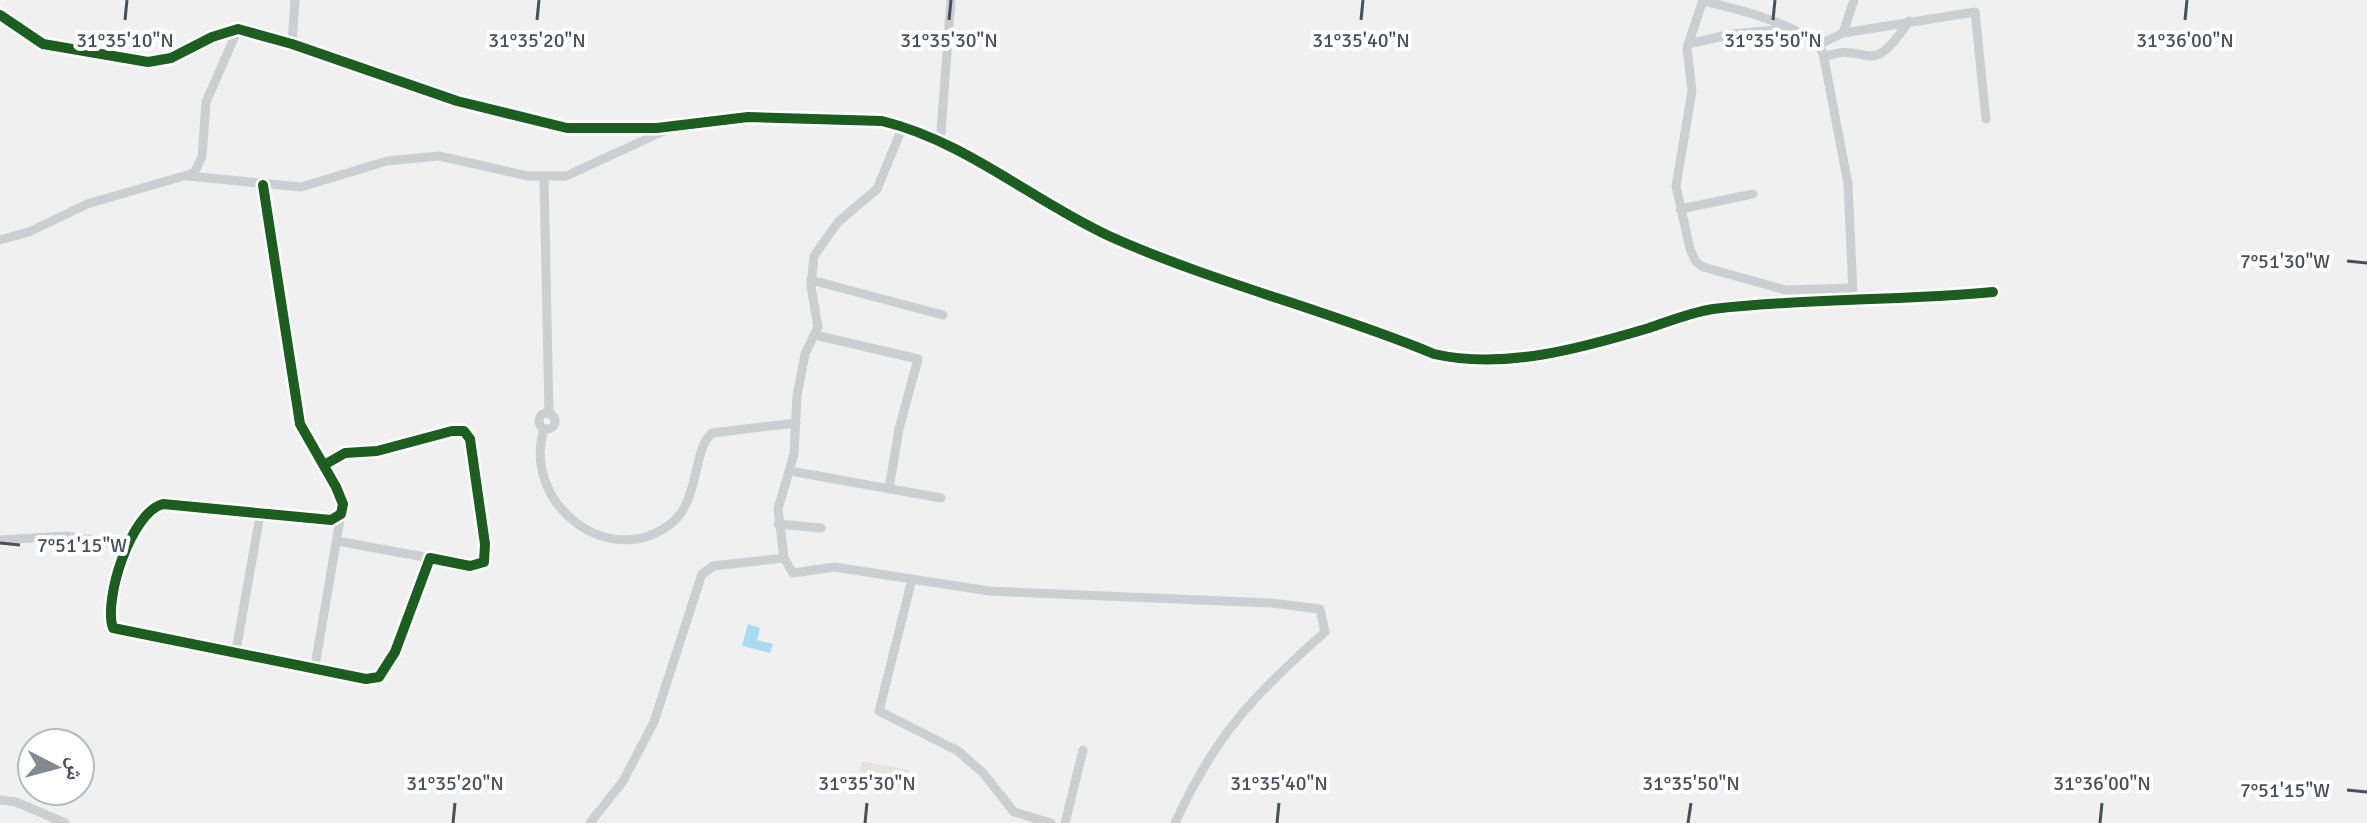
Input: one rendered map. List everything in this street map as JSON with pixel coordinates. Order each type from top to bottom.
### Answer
[{"type":"street","points":[[292,44],[295,0]]},
{"type":"street","points":[[940,144],[951,0]]},
{"type":"street","points":[[1843,33],[1854,0]]},
{"type":"street","points":[[1852,288],[1786,290],[1703,267],[1694,258],[1676,186],[1692,91],[1688,44],[1703,1],[1743,11],[1788,29],[1818,45],[1824,57],[1848,184],[1853,301]]},
{"type":"street","points":[[1818,45],[1843,33],[1975,12],[1986,119]]},
{"type":"street","points":[[0,15],[43,44],[148,62],[171,58],[212,37],[238,29],[292,44],[457,101],[537,122],[590,129],[675,125],[748,117],[858,120],[903,126],[1113,238],[1461,360],[1490,361],[1598,343],[1713,309],[1905,301],[1993,292]]},
{"type":"street","points":[[1824,57],[1836,52],[1874,57],[1890,50],[1909,21]]},
{"type":"street","points":[[188,176],[201,164],[206,102],[238,29]]},
{"type":"street","points":[[1688,44],[1732,34],[1788,29]]},
{"type":"street","points":[[0,240],[29,232],[87,204],[188,176],[263,185],[313,185],[371,165],[439,156],[544,178],[566,176],[675,125]]},
{"type":"street","points":[[903,126],[881,182],[830,232],[814,256],[811,280],[818,322],[805,354],[790,471],[780,499],[778,524],[784,558],[793,573],[834,567],[1007,593],[1271,603],[1320,609],[1325,632],[1246,706],[1199,770],[1175,823]]},
{"type":"street","points":[[544,178],[549,414],[539,419],[544,429],[541,443],[545,481],[557,507],[590,532],[628,538],[653,533],[679,516],[695,480],[703,444],[712,433],[796,423]]},
{"type":"street","points":[[263,185],[297,411],[303,432],[341,497],[337,541],[315,666]]},
{"type":"street","points":[[1680,209],[1753,194]]},
{"type":"street","points":[[811,280],[943,315]]},
{"type":"street","points":[[815,335],[918,359],[899,429],[889,489]]},
{"type":"street","points":[[324,465],[345,453],[377,451],[452,431],[467,433],[485,558],[482,565],[475,566],[337,541]]},
{"type":"street","points":[[790,471],[941,498]]},
{"type":"street","points":[[341,514],[331,520],[158,505],[144,517],[127,545],[110,611],[113,628],[123,633],[236,651],[366,679],[379,677],[388,669],[430,558]]},
{"type":"street","points":[[236,651],[260,515]]},
{"type":"street","points":[[778,524],[821,528]]},
{"type":"street","points":[[0,540],[66,536],[127,545]]},
{"type":"street","points":[[590,823],[623,781],[654,722],[702,574],[713,566],[784,558]]},
{"type":"street","points":[[912,579],[879,711],[958,751],[983,773],[1014,812],[1051,823]]},
{"type":"street","points":[[1065,823],[1083,750]]},
{"type":"street","points":[[0,800],[16,802],[65,823]]},
{"type":"shaded area","points":[[862,761],[909,770],[905,790],[858,781]]},
{"type":"water","points":[[748,624],[760,628],[757,640],[773,644],[770,653],[742,646]]},
{"type":"cycle path","points":[[0,15],[43,44],[148,62],[171,58],[212,37],[238,29],[292,44],[457,101],[567,128],[657,128],[748,117],[882,121],[942,142],[1081,222],[1149,253],[1434,354],[1461,358],[1515,358],[1570,349],[1713,309],[1993,292]]},
{"type":"cycle path","points":[[263,185],[300,424],[336,487],[343,504],[341,514],[331,520],[163,504],[151,510],[140,523],[122,558],[112,598],[113,628],[366,679],[379,677],[395,652],[430,558],[470,566],[484,562],[485,544],[470,439],[464,431],[452,431],[377,451],[345,453],[324,465]]}]
